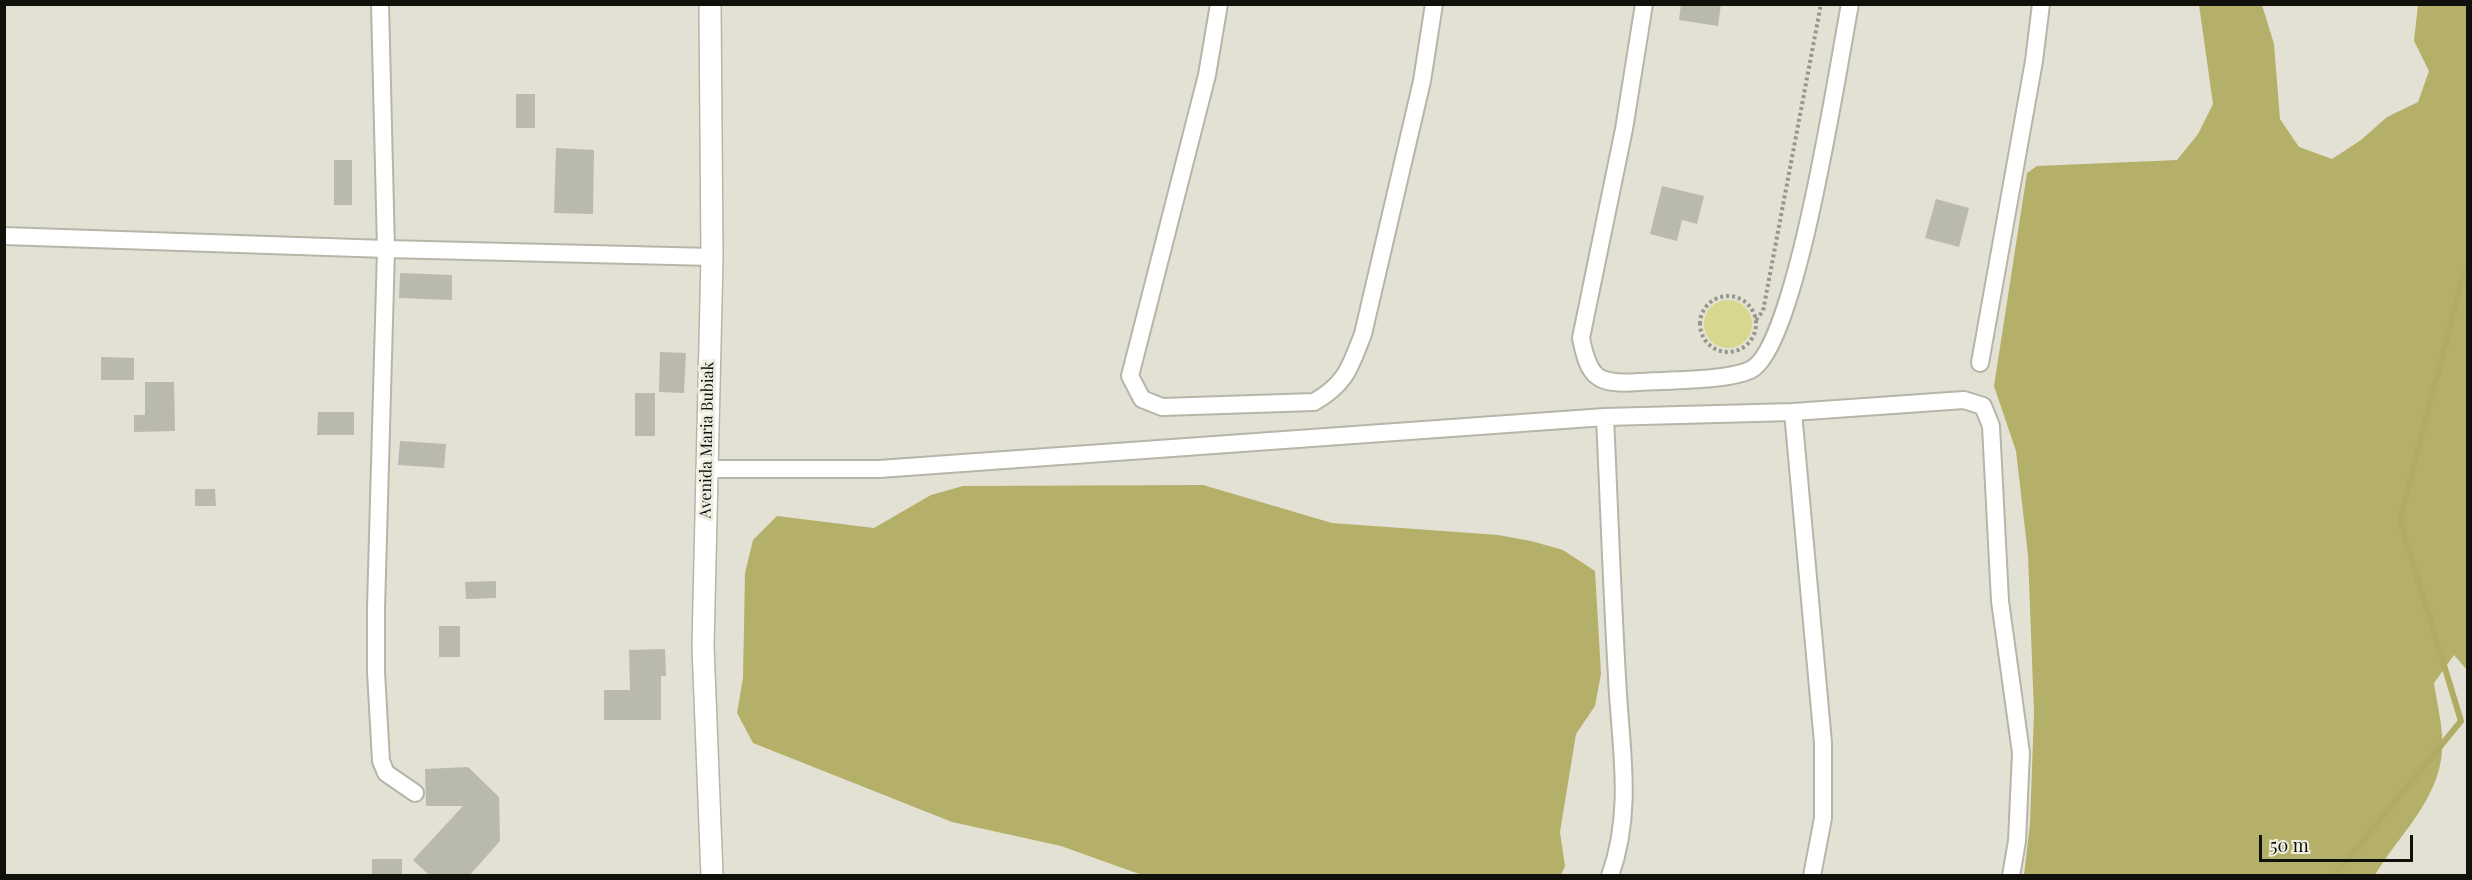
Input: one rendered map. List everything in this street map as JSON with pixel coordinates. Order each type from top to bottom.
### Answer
[{"type":"street","points":[[380,4],[386,249],[376,608],[377,694],[381,761],[386,773],[416,793]]},
{"type":"street","name":"Avenida Maria Bubiak","points":[[710,4],[712,257],[703,646],[712,876]]},
{"type":"street","points":[[1219,4],[1207,75],[1130,376],[1142,399],[1162,407],[1314,402],[1334,391],[1349,368],[1363,334],[1422,81],[1434,4]]},
{"type":"street","points":[[1644,4],[1624,129],[1581,338],[1585,356],[1593,373],[1612,384],[1723,376],[1752,369],[1768,353],[1790,298],[1814,196],[1850,4]]},
{"type":"street","points":[[1980,363],[2034,61],[2041,4]]},
{"type":"street","points":[[4,236],[712,257]]},
{"type":"street","points":[[706,469],[879,469],[1605,417],[1793,412],[1964,400],[1983,406],[1991,426],[2000,601],[2021,753],[2018,830],[2012,876]]},
{"type":"street","points":[[1793,412],[1823,742],[1823,818],[1812,876]]},
{"type":"street","points":[[1605,417],[1617,680],[1626,790],[1622,835],[1610,876]]},
{"type":"path","points":[[1756,320],[1754,312],[1741,299],[1723,296],[1707,304],[1701,312],[1699,330],[1709,346],[1716,350],[1732,352],[1747,345],[1753,338],[1756,320],[1763,311],[1821,4]]},
{"type":"shaded area","points":[[2199,5],[2262,5],[2274,44],[2280,119],[2299,147],[2332,159],[2361,140],[2387,117],[2418,102],[2429,71],[2414,41],[2418,5],[2467,5],[2467,670],[2454,655],[2434,683],[2442,734],[2442,751],[2434,786],[2416,817],[2375,875],[2024,875],[2030,824],[2034,713],[2028,555],[2016,451],[1994,386],[2027,173],[2037,166],[2177,160],[2198,134],[2213,104]]},
{"type":"shaded area","points":[[1728,300],[1745,307],[1752,324],[1745,341],[1728,348],[1711,341],[1704,324],[1711,307]]},
{"type":"shaded area","points":[[1203,485],[1332,523],[1498,535],[1531,541],[1563,550],[1595,571],[1601,674],[1595,706],[1576,734],[1560,832],[1565,866],[1561,875],[1142,875],[1061,846],[952,822],[753,743],[737,713],[743,678],[745,573],[753,540],[777,516],[874,528],[931,495],[963,486]]},
{"type":"building","points":[[1681,4],[1721,4],[1718,26],[1679,20]]},
{"type":"building","points":[[516,94],[535,94],[535,128],[516,128]]},
{"type":"building","points":[[556,148],[594,150],[593,214],[554,213]]},
{"type":"building","points":[[334,160],[352,160],[352,205],[334,205]]},
{"type":"building","points":[[1662,186],[1704,196],[1697,224],[1682,220],[1677,241],[1650,234]]},
{"type":"building","points":[[1936,199],[1969,208],[1959,247],[1925,238]]},
{"type":"building","points":[[400,273],[452,275],[452,300],[399,298]]},
{"type":"building","points":[[660,352],[686,353],[684,393],[659,392]]},
{"type":"building","points":[[101,357],[134,358],[134,380],[101,380]]},
{"type":"building","points":[[145,382],[174,382],[175,431],[134,432],[134,415],[145,415]]},
{"type":"building","points":[[635,393],[655,393],[655,436],[635,436]]},
{"type":"building","points":[[318,412],[354,412],[354,435],[317,435]]},
{"type":"building","points":[[400,441],[446,444],[444,468],[398,465]]},
{"type":"building","points":[[195,489],[215,489],[216,506],[195,506]]},
{"type":"building","points":[[496,581],[496,598],[466,599],[465,582]]},
{"type":"building","points":[[439,626],[460,626],[460,657],[439,657]]},
{"type":"building","points":[[665,649],[666,676],[661,676],[661,720],[604,720],[604,690],[630,690],[629,650]]},
{"type":"building","points":[[468,767],[499,797],[500,841],[469,876],[430,876],[413,860],[463,806],[426,806],[425,769]]},
{"type":"building","points":[[372,859],[402,859],[402,876],[372,876]]},
{"type":"waterway","points":[[2334,876],[2461,721],[2400,521],[2461,282],[2468,270]]}]
